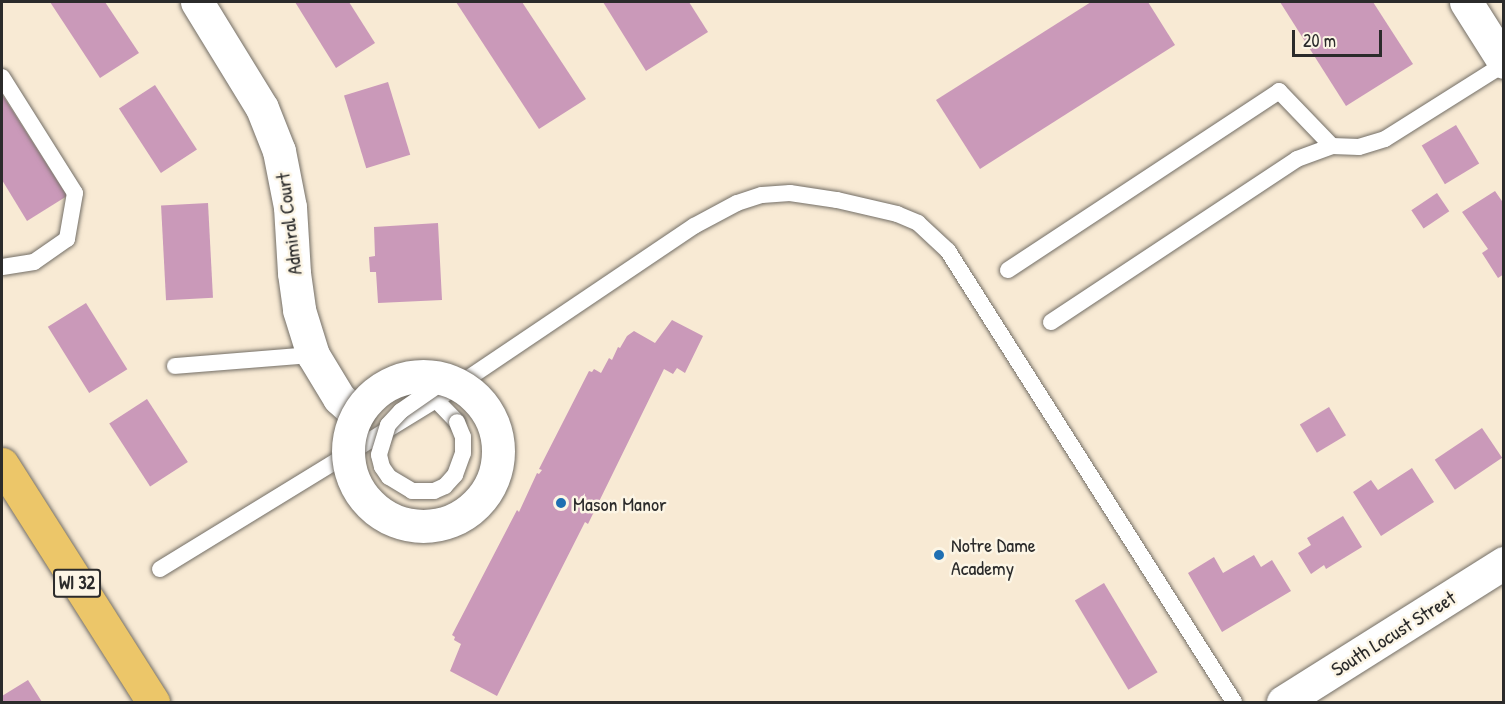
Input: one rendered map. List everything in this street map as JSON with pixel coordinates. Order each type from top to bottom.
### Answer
[{"type":"main road","name":"WI 32","points":[[2,464],[153,702]]},
{"type":"street","name":"Admiral Court","points":[[197,2],[262,108],[279,151],[290,207],[299,310],[313,355],[348,406]]},
{"type":"street","points":[[1466,2],[1503,63]]},
{"type":"street","points":[[421,375],[441,389],[470,391],[487,411],[498,434],[499,461],[491,486],[478,505],[458,520],[435,526],[411,526],[388,518],[368,504],[355,484],[348,461],[348,406],[395,380],[421,375]]},
{"type":"street","name":"South Locust Street","points":[[1283,702],[1503,563]]},
{"type":"lane","points":[[1051,322],[1298,159],[1332,146],[1359,147],[1385,139],[1503,63]]},
{"type":"lane","points":[[2,77],[75,193],[67,239],[34,262],[2,267]]},
{"type":"lane","points":[[1008,270],[1279,90],[1332,146]]},
{"type":"lane","points":[[160,569],[694,226],[736,203],[762,195],[790,193],[837,200],[897,214],[918,223],[948,251],[1234,702]]},
{"type":"lane","points":[[175,366],[313,355]]},
{"type":"lane","points":[[441,389],[463,437],[463,453],[455,475],[445,486],[434,491],[412,491],[390,477],[382,467],[379,454],[388,425],[401,411],[441,389]]},
{"type":"building","points":[[50,2],[105,2],[139,53],[100,78]]},
{"type":"building","points":[[295,2],[349,2],[375,43],[336,68]]},
{"type":"building","points":[[456,2],[522,2],[586,99],[539,129]]},
{"type":"building","points":[[603,2],[689,2],[708,32],[646,71]]},
{"type":"building","points":[[1091,2],[1148,2],[1175,45],[980,169],[936,100]]},
{"type":"building","points":[[1280,2],[1373,2],[1413,64],[1346,106]]},
{"type":"building","points":[[388,82],[410,155],[366,168],[344,95]]},
{"type":"building","points":[[155,85],[197,150],[161,173],[119,108]]},
{"type":"building","points":[[2,94],[67,196],[27,221],[2,180]]},
{"type":"building","points":[[1456,125],[1479,164],[1445,184],[1422,146]]},
{"type":"building","points":[[1495,191],[1504,204],[1504,274],[1498,278],[1482,253],[1488,249],[1462,212]]},
{"type":"building","points":[[1437,193],[1449,211],[1424,229],[1411,210]]},
{"type":"building","points":[[208,203],[213,298],[166,300],[161,205]]},
{"type":"building","points":[[438,223],[442,300],[378,303],[376,272],[370,272],[369,257],[375,256],[374,227]]},
{"type":"building","points":[[86,303],[127,369],[89,393],[48,327]]},
{"type":"building","name":"Mason Manor","points":[[672,320],[703,336],[685,373],[677,368],[673,374],[664,369],[588,524],[585,522],[497,696],[450,671],[461,644],[454,640],[455,637],[452,635],[517,510],[519,512],[537,473],[539,474],[542,470],[539,469],[589,371],[592,372],[594,369],[601,373],[609,358],[612,360],[618,347],[620,348],[627,336],[634,331],[655,343]]},
{"type":"building","points":[[147,399],[188,462],[150,486],[109,424]]},
{"type":"building","points":[[1329,407],[1346,435],[1317,453],[1300,425]]},
{"type":"building","points":[[1482,428],[1502,458],[1455,490],[1435,460]]},
{"type":"building","points":[[1412,468],[1434,502],[1381,536],[1353,492],[1371,480],[1378,490]]},
{"type":"building","points":[[1343,516],[1362,547],[1326,569],[1324,565],[1311,574],[1298,553],[1311,545],[1307,538]]},
{"type":"building","points":[[1254,555],[1261,567],[1272,560],[1291,591],[1222,632],[1188,573],[1214,557],[1223,573]]},
{"type":"building","points":[[1104,583],[1158,672],[1128,690],[1075,601]]},
{"type":"building","points":[[28,680],[42,702],[2,702],[2,696]]},
{"type":"place","name":"Mason Manor","points":[[561,503]]},
{"type":"place","name":"Notre Dame Academy","points":[[939,555]]}]
